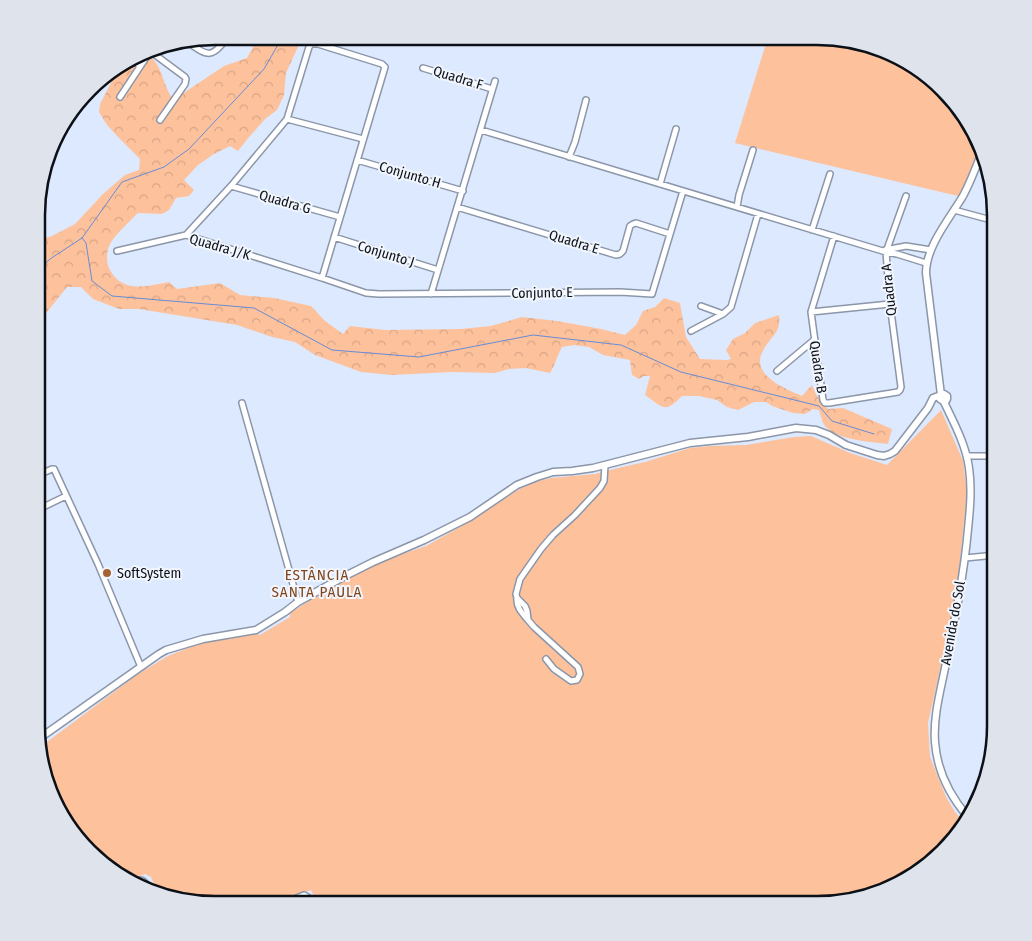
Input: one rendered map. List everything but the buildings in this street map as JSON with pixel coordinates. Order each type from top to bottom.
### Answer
[{"type":"street","points":[[194,46],[211,54],[221,45]]},
{"type":"street","points":[[186,236],[287,119],[310,45]]},
{"type":"street","points":[[321,45],[382,64],[385,67],[322,278]]},
{"type":"street","points":[[157,56],[186,79],[160,120]]},
{"type":"street","points":[[120,97],[143,62]]},
{"type":"street","name":"Quadra F","points":[[423,68],[492,89]]},
{"type":"street","points":[[431,294],[495,81]]},
{"type":"street","points":[[569,157],[586,100]]},
{"type":"street","points":[[287,119],[363,139]]},
{"type":"street","points":[[660,184],[676,129]]},
{"type":"street","points":[[481,130],[683,192],[926,263]]},
{"type":"street","points":[[737,207],[753,150]]},
{"type":"street","name":"Conjunto H","points":[[357,160],[463,191]]},
{"type":"street","name":"Avenida do Sol","points":[[964,811],[953,796],[940,768],[935,737],[938,699],[965,558],[971,496],[967,456],[940,383],[926,263],[931,250],[970,181],[978,162]]},
{"type":"street","points":[[812,230],[830,174]]},
{"type":"street","name":"Quadra G","points":[[230,186],[340,217]]},
{"type":"street","points":[[670,234],[683,192]]},
{"type":"street","name":"Quadra A","points":[[901,387],[885,251],[906,196]]},
{"type":"street","name":"Quadra E","points":[[458,207],[616,255],[623,251],[630,226],[633,224],[670,234]]},
{"type":"street","points":[[954,210],[987,219]]},
{"type":"street","points":[[691,331],[723,314],[731,307],[758,214]]},
{"type":"street","name":"Conjunto E","points":[[431,294],[620,292],[652,294],[670,234]]},
{"type":"street","name":"Quadra J/K","points":[[117,251],[186,236],[366,292],[379,294],[431,294]]},
{"type":"street","name":"Quadra B","points":[[834,236],[811,312],[823,400],[825,403],[829,403],[898,392],[901,387]]},
{"type":"street","name":"Conjunto J","points":[[334,237],[438,270]]},
{"type":"street","points":[[885,251],[906,246],[931,250]]},
{"type":"street","points":[[811,312],[890,304]]},
{"type":"street","points":[[701,306],[723,314]]},
{"type":"street","points":[[777,371],[814,340]]},
{"type":"street","points":[[45,734],[166,650],[203,640],[256,630],[298,602],[373,562],[424,540],[470,517],[518,485],[537,476],[605,465],[690,443],[748,437],[796,428],[816,430],[846,445],[884,456],[896,450],[928,408],[933,398],[944,398]]},
{"type":"street","points":[[242,403],[298,602]]},
{"type":"street","points":[[967,456],[987,456]]},
{"type":"street","points":[[546,660],[554,669],[571,681],[577,680],[580,674],[578,667],[534,628],[528,620],[527,610],[516,594],[520,579],[553,535],[576,515],[600,488],[604,481],[605,465]]},
{"type":"street","points":[[45,472],[53,469],[98,564],[141,666]]},
{"type":"street","points":[[45,506],[66,496]]},
{"type":"street","points":[[965,558],[987,556]]},
{"type":"green space","points":[[254,45],[299,45],[286,73],[284,95],[277,110],[265,119],[238,151],[230,146],[198,165],[184,180],[194,190],[189,196],[176,198],[169,210],[162,214],[138,213],[112,241],[107,254],[107,261],[115,278],[122,283],[144,286],[169,282],[177,289],[220,283],[240,295],[274,298],[311,306],[325,321],[343,334],[350,326],[385,330],[461,329],[491,326],[522,317],[557,321],[625,335],[636,325],[643,311],[655,307],[664,298],[680,303],[686,337],[700,359],[731,359],[726,350],[733,339],[745,333],[755,323],[779,315],[779,326],[760,358],[764,373],[786,389],[802,396],[812,385],[817,396],[828,409],[843,408],[892,429],[888,444],[856,440],[832,432],[825,426],[819,410],[813,409],[805,414],[793,413],[766,402],[754,402],[738,410],[727,407],[717,400],[699,396],[682,396],[667,407],[660,406],[645,395],[650,376],[644,376],[639,379],[632,375],[630,360],[603,355],[589,347],[574,345],[562,347],[550,373],[526,368],[509,369],[495,373],[452,372],[392,375],[361,372],[315,355],[295,342],[272,337],[237,325],[139,309],[119,309],[93,299],[81,287],[67,287],[45,314],[45,238],[75,224],[103,194],[125,175],[139,170],[140,159],[107,125],[99,112],[100,104],[113,80],[151,58],[159,68],[171,96],[179,96],[224,66],[247,58]]},
{"type":"green space","points":[[766,45],[828,45],[861,51],[882,58],[920,80],[945,103],[964,130],[976,156],[962,197],[735,143]]},
{"type":"green space","points":[[941,410],[963,461],[967,493],[959,570],[951,621],[928,723],[930,757],[946,797],[960,817],[945,838],[929,854],[911,867],[882,883],[861,890],[828,896],[314,896],[311,890],[295,896],[204,896],[182,893],[154,885],[151,877],[145,874],[138,877],[103,854],[80,829],[68,811],[54,781],[46,743],[138,674],[168,656],[201,643],[254,633],[260,635],[290,617],[290,613],[351,575],[370,565],[426,546],[469,522],[516,491],[535,482],[551,478],[595,474],[645,462],[690,448],[746,445],[811,436],[850,453],[887,465]]},
{"type":"waterway","points":[[45,264],[82,238],[122,182],[164,167],[189,149],[264,69],[278,45]]},
{"type":"waterway","points":[[82,238],[86,243],[92,281],[112,296],[254,308],[332,350],[419,357],[533,335],[621,345],[681,372],[819,406],[832,421],[874,434]]},
{"type":"place","name":"SoftSystem","points":[[107,573]]},
{"type":"district","name":"ESTÂNCIA SANTA PAULA","points":[[317,584]]}]
